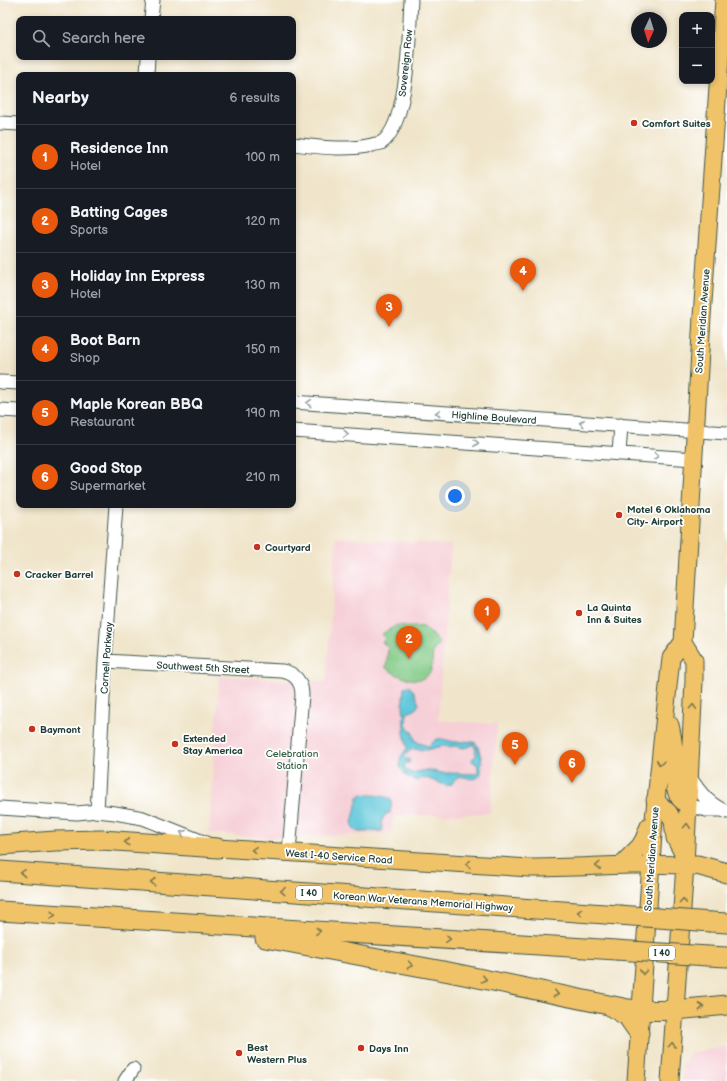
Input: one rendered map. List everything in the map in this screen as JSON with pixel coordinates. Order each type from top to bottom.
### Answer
[{"type":"highway","points":[[0,845],[55,841],[102,840],[218,848]]},
{"type":"highway","points":[[685,861],[727,873]]},
{"type":"highway","name":"Korean War Veterans Memorial Highway","points":[[0,871],[719,922]]},
{"type":"highway","name":"I 40","points":[[0,911],[727,957]]},
{"type":"highway","points":[[181,923],[449,972],[608,1005],[641,1010],[727,1005]]},
{"type":"highway","points":[[608,1005],[627,1016],[639,1033]]},
{"type":"main road","name":"South Meridian Avenue","points":[[636,1081],[654,819],[670,658],[684,642],[695,431],[724,0]]},
{"type":"main road","points":[[670,1081],[685,861],[694,681],[694,660],[684,642]]},
{"type":"main road","points":[[666,710],[672,735],[675,760],[675,790],[680,799],[688,805]]},
{"type":"main road","points":[[656,800],[669,813],[673,821],[675,838],[685,861]]},
{"type":"main road","points":[[621,865],[640,846],[646,835],[648,827],[654,819]]},
{"type":"main road","name":"West I-40 Service Road","points":[[218,848],[529,868],[562,868],[685,861]]},
{"type":"street","points":[[151,16],[153,0]]},
{"type":"street","name":"Sovereign Row","points":[[296,144],[356,148],[380,143],[392,130],[399,112],[405,84],[411,0]]},
{"type":"street","points":[[147,72],[148,60]]},
{"type":"street","points":[[0,123],[16,124]]},
{"type":"street","points":[[0,382],[16,383]]},
{"type":"street","name":"Highline Boulevard","points":[[296,402],[727,433]]},
{"type":"street","points":[[0,410],[16,411]]},
{"type":"street","points":[[619,454],[621,426]]},
{"type":"street","points":[[296,431],[694,459]]},
{"type":"street","name":"Cornell Parkway","points":[[97,811],[105,661],[116,508]]},
{"type":"street","name":"Southwest 5th Street","points":[[105,661],[282,671],[292,674],[298,680],[302,695],[289,852]]},
{"type":"street","points":[[690,777],[699,791],[724,811]]},
{"type":"street","points":[[688,805],[706,810],[724,811]]},
{"type":"street","name":"West I-40 Service Road","points":[[0,808],[77,813],[97,811],[115,812],[143,818],[218,848]]},
{"type":"street","points":[[125,1081],[133,1069]]},
{"type":"shaded area","name":"Celebration Station","points":[[336,537],[451,545],[438,720],[497,724],[490,813],[394,816],[391,834],[266,838],[209,833],[219,676],[326,682]]},
{"type":"shaded area","points":[[727,1046],[727,1081],[682,1081],[683,1063],[690,1053]]},
{"type":"green space","points":[[397,625],[424,627],[440,643],[433,651],[431,671],[426,677],[414,680],[408,679],[386,668],[388,647],[382,642],[385,639],[383,637],[383,633]]},
{"type":"water","points":[[408,686],[412,689],[419,704],[415,710],[407,713],[406,724],[412,731],[415,740],[428,746],[438,739],[454,742],[468,741],[476,743],[482,766],[480,776],[473,779],[457,777],[452,784],[447,786],[426,778],[422,778],[418,781],[407,777],[400,767],[400,758],[407,748],[404,732],[404,688]],"holes":[[[473,745],[475,746],[475,753],[477,755],[472,759],[472,761],[478,765],[478,772],[475,774],[442,773],[426,770],[411,773],[407,771],[404,766],[410,762],[410,759],[406,759],[404,757],[409,751],[414,749],[426,750],[442,746],[464,748]]]},
{"type":"water","points":[[362,794],[382,796],[391,800],[390,813],[384,817],[382,822],[382,831],[359,832],[353,828],[352,823],[358,797]]},
{"type":"place","name":"Comfort Suites","points":[[634,123]]},
{"type":"place","name":"Boot Barn","points":[[523,291]]},
{"type":"place","name":"Holiday Inn Express","points":[[389,327]]},
{"type":"place","name":"Motel 6 Oklahoma City- Airport","points":[[619,515]]},
{"type":"place","name":"Courtyard","points":[[257,547]]},
{"type":"place","name":"Cracker Barrel","points":[[17,574]]},
{"type":"place","name":"La Quinta Inn & Suites","points":[[579,613]]},
{"type":"place","name":"Residence Inn","points":[[487,631]]},
{"type":"place","name":"Batting Cages","points":[[409,659]]},
{"type":"place","name":"Baymont","points":[[32,729]]},
{"type":"place","name":"Extended Stay America","points":[[175,744]]},
{"type":"place","name":"Maple Korean BBQ","points":[[515,765]]},
{"type":"place","name":"Good Stop","points":[[572,783]]},
{"type":"place","name":"Days Inn","points":[[361,1048]]},
{"type":"place","name":"Best Western Plus","points":[[239,1053]]}]
